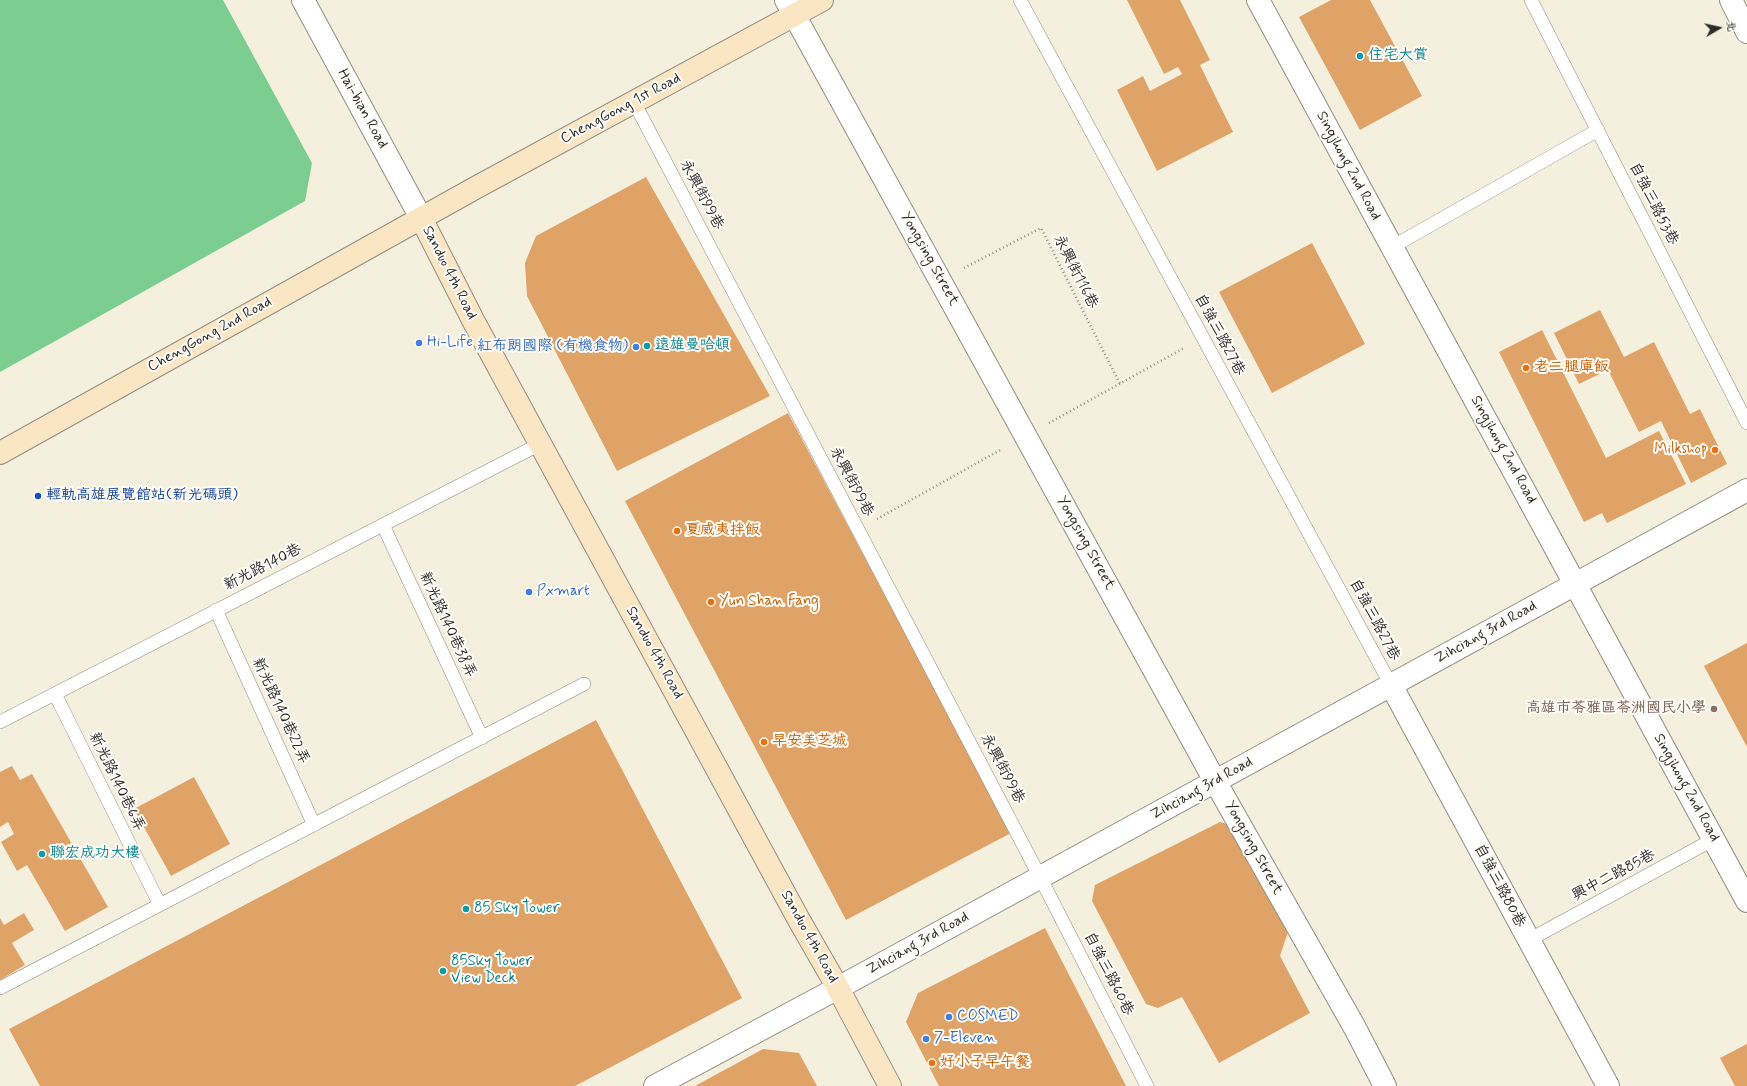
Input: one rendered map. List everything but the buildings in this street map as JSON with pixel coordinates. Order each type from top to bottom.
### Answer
[{"type":"street","name":"Hai-bian Road","points":[[303,0],[421,218]]},
{"type":"street","name":"ChengGong 1st Road","points":[[421,218],[634,102],[790,7],[822,0]]},
{"type":"street","name":"Singjhong 2nd Road","points":[[1258,0],[1747,901]]},
{"type":"street","points":[[1730,0],[1747,32]]},
{"type":"street","name":"Yongsing Street","points":[[790,7],[1215,781],[1355,1028],[1384,1086]]},
{"type":"street","name":"Sanduo 4th Road","points":[[421,218],[474,322],[890,1086]]},
{"type":"street","name":"ChengGong 2nd Road","points":[[0,453],[421,218]]},
{"type":"street","name":"Zihciang 3rd Road","points":[[655,1086],[838,988],[1747,490]]},
{"type":"street","name":"自強三路80巷","points":[[1391,685],[1608,1086]]},
{"type":"lane","name":"自強三路27巷","points":[[1020,0],[1391,685]]},
{"type":"lane","name":"自強三路53巷","points":[[1531,0],[1747,424]]},
{"type":"lane","name":"永興街99巷","points":[[634,102],[1040,877]]},
{"type":"lane","points":[[1392,247],[1598,130]]},
{"type":"lane","name":"新光路140巷","points":[[0,722],[540,444]]},
{"type":"lane","name":"新光路140巷38弄","points":[[383,524],[482,738]]},
{"type":"lane","name":"新光路140巷22弄","points":[[216,610],[314,825]]},
{"type":"lane","points":[[0,988],[584,684]]},
{"type":"lane","name":"新光路140巷6弄","points":[[55,694],[160,905]]},
{"type":"lane","name":"興中二路85巷","points":[[1529,940],[1714,840]]},
{"type":"lane","name":"自強三路60巷","points":[[1040,877],[1146,1086]]},
{"type":"path","name":"永興街116巷","points":[[940,280],[1041,228],[1120,384]]},
{"type":"green space","points":[[0,0],[223,0],[312,163],[305,201],[0,372]]},
{"type":"place","name":"住宅大賞","points":[[1360,56]]},
{"type":"place","name":"Hi-Life","points":[[419,343]]},
{"type":"place","name":"遠雄曼哈頓","points":[[647,346]]},
{"type":"place","name":"紅布朗國際 (有機食物)","points":[[636,347]]},
{"type":"place","name":"老二腿庫飯","points":[[1526,368]]},
{"type":"place","name":"Milkshop","points":[[1715,450]]},
{"type":"place","name":"輕軌高雄展覽館站(新光碼頭)","points":[[38,496]]},
{"type":"place","name":"夏威夷拌飯","points":[[677,531]]},
{"type":"place","name":"Pxmart","points":[[529,592]]},
{"type":"place","name":"Yun Shan Fang","points":[[711,602]]},
{"type":"place","name":"高雄市苓雅區苓洲國民小學","points":[[1714,709]]},
{"type":"place","name":"早安美芝城","points":[[764,742]]},
{"type":"place","name":"聯宏成功大樓","points":[[42,854]]},
{"type":"place","name":"85 Sky Tower","points":[[466,909]]},
{"type":"place","name":"85Sky Tower View Deck","points":[[443,971]]},
{"type":"place","name":"COSMED","points":[[949,1017]]},
{"type":"place","name":"7-Eleven","points":[[926,1039]]},
{"type":"place","name":"好小子早午餐","points":[[932,1063]]}]
